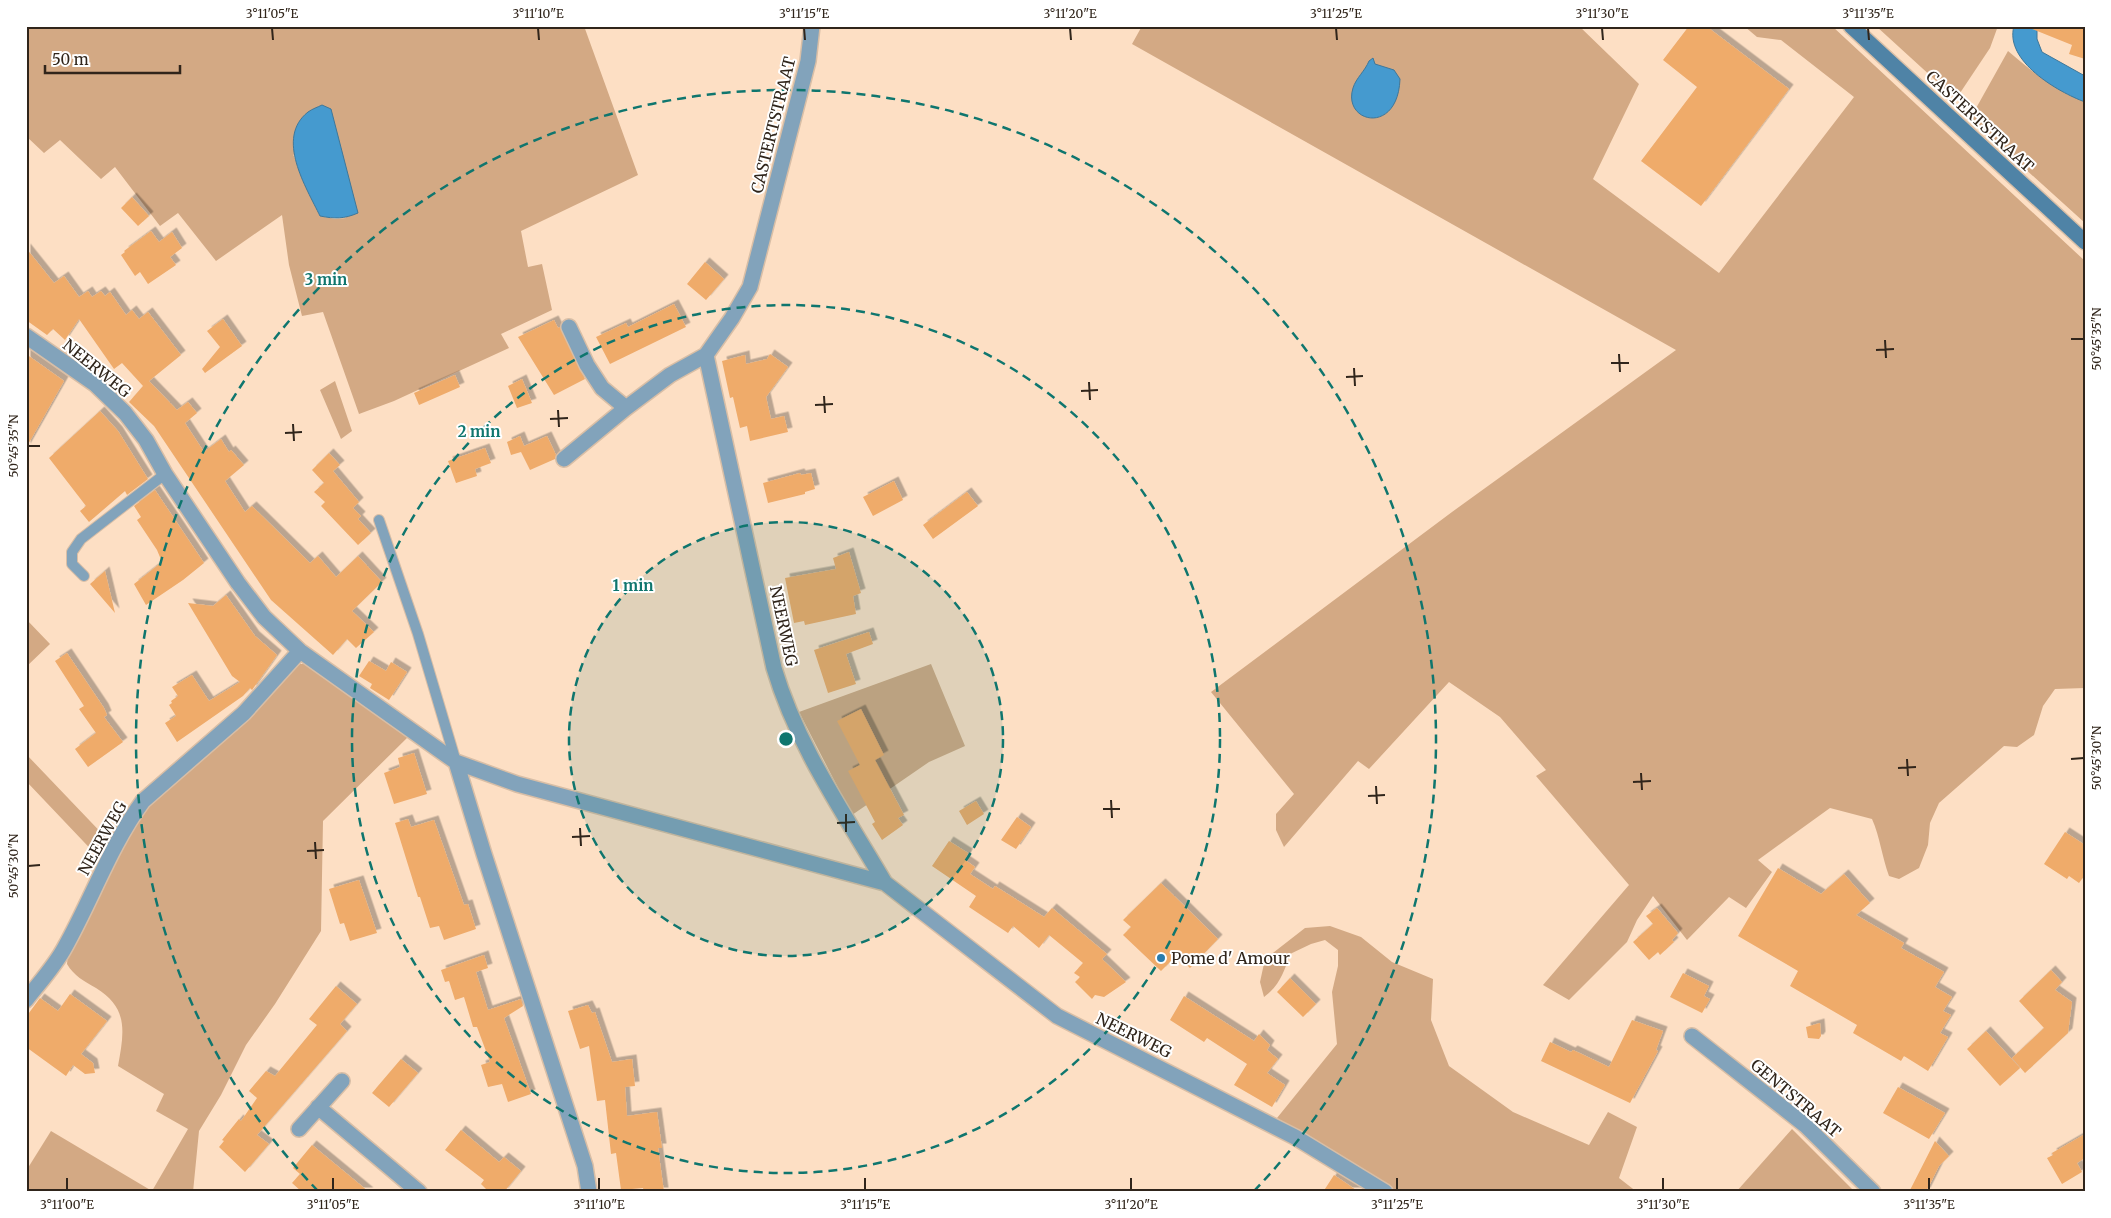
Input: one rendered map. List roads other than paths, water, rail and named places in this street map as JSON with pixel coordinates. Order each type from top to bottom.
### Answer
[{"type":"main road","name":"CASTERTSTRAAT","points":[[1851,26],[2085,242]]},
{"type":"street","name":"CASTERTSTRAAT","points":[[706,355],[732,318],[750,287],[766,231],[808,62],[812,26]]},
{"type":"street","points":[[569,327],[587,365],[602,388],[626,408]]},
{"type":"street","name":"NEERWEG","points":[[26,336],[95,384],[125,413],[146,440],[165,474],[238,583],[264,616],[300,650],[456,762],[518,784],[885,883]]},
{"type":"street","points":[[564,459],[626,408],[670,376],[706,355]]},
{"type":"street","name":"NEERWEG","points":[[706,355],[774,668],[783,699],[804,745],[885,883],[1057,1016],[1295,1137],[1385,1192]]},
{"type":"street","name":"NEERWEG","points":[[26,1000],[64,949],[119,839],[143,801],[244,713],[300,650]]},
{"type":"street","points":[[456,762],[585,1166],[589,1192]]},
{"type":"street","name":"GENTSTRAAT","points":[[1692,1036],[1805,1125],[1873,1192]]},
{"type":"street","points":[[299,1129],[342,1081]]},
{"type":"street","points":[[318,1107],[419,1192]]},
{"type":"lane","points":[[84,576],[72,564],[72,552],[81,539],[165,474]]},
{"type":"lane","points":[[379,520],[418,634],[456,762]]},
{"type":"water","points":[[2014,26],[2037,26],[2037,39],[2042,52],[2085,76],[2085,102],[2048,83],[2025,63],[2017,51],[2013,39]]},
{"type":"water","points":[[1373,58],[1375,64],[1394,70],[1400,79],[1397,97],[1390,109],[1381,116],[1372,118],[1363,116],[1355,109],[1352,100],[1354,84]]},
{"type":"water","points":[[322,105],[331,109],[358,213],[344,217],[320,216],[296,163],[294,135],[298,123],[308,112]]},
{"type":"place","name":"Pome d' Amour","points":[[1161,958]]}]
